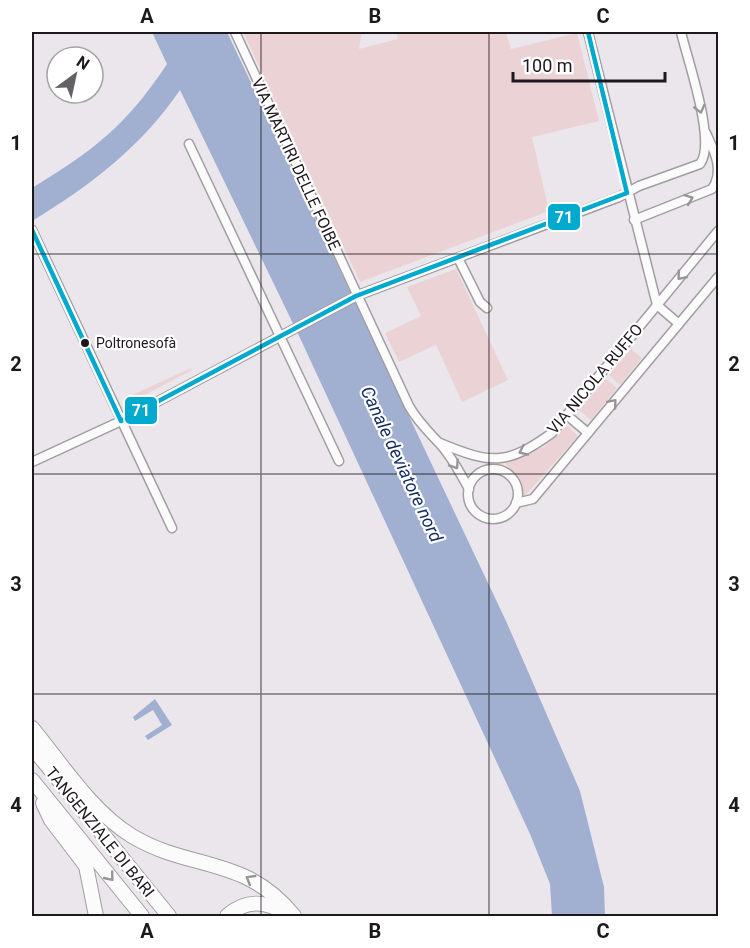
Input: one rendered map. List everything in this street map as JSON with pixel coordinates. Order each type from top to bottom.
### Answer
[{"type":"highway","points":[[32,728],[107,817],[132,836],[171,853],[241,873],[281,900],[293,916]]},
{"type":"highway","name":"TANGENZIALE DI BARI","points":[[32,747],[169,916]]},
{"type":"highway","points":[[33,781],[51,820],[86,866],[96,916]]},
{"type":"highway","name":"TANGENZIALE DI BARI","points":[[33,781],[142,916]]},
{"type":"highway","points":[[227,916],[236,908],[250,903],[265,903],[293,916]]},
{"type":"street","name":"VIA MARTIRI DELLE FOIBE","points":[[235,32],[409,406],[419,423],[439,443],[469,489]]},
{"type":"street","points":[[588,32],[657,305],[679,324]]},
{"type":"street","points":[[634,220],[712,189],[718,174],[681,32]]},
{"type":"street","points":[[32,462],[121,421],[357,296],[700,164],[705,158],[705,130]]},
{"type":"street","points":[[189,144],[339,461]]},
{"type":"street","points":[[32,230],[172,528]]},
{"type":"street","name":"VIA NICOLA RUFFO","points":[[439,443],[484,459],[502,458],[526,452],[552,433],[718,231]]},
{"type":"street","points":[[458,258],[480,302],[487,308]]},
{"type":"street","name":"VIA NICOLA RUFFO","points":[[516,503],[532,499],[718,277]]},
{"type":"street","points":[[568,416],[588,433]]},
{"type":"street","points":[[484,459],[492,469],[501,470],[513,480],[517,487],[516,503],[506,515],[490,518],[475,511],[471,504],[469,489],[477,475],[492,469],[502,458]]},
{"type":"shaded area","points":[[243,32],[362,32],[359,49],[398,39],[396,32],[506,32],[511,49],[577,33],[599,121],[532,137],[549,211],[360,282]]},
{"type":"shaded area","points":[[456,269],[508,380],[462,402],[436,345],[399,362],[385,333],[421,316],[407,287]]},
{"type":"shaded area","points":[[631,349],[642,358],[620,385],[609,375]]},
{"type":"shaded area","points":[[191,368],[192,370],[135,400],[132,395]]},
{"type":"shaded area","points":[[606,379],[617,388],[591,420],[579,410]]},
{"type":"shaded area","points":[[567,425],[578,436],[524,497],[518,477],[504,462],[544,447]]},
{"type":"water","name":"Canale deviatore nord","points":[[152,32],[227,32],[506,621],[580,791],[604,887],[605,916],[552,916],[550,884],[530,834],[300,338],[180,90],[149,129],[114,163],[74,194],[32,221],[32,188],[107,135],[137,104],[167,64]]},
{"type":"water","points":[[155,699],[172,725],[148,740],[145,736],[162,725],[153,710],[135,721],[133,717]]},
{"type":"transit line","name":"71","points":[[32,230],[121,421],[356,296],[627,193],[588,32]]},
{"type":"place","name":"Poltronesofà","points":[[85,343]]}]
